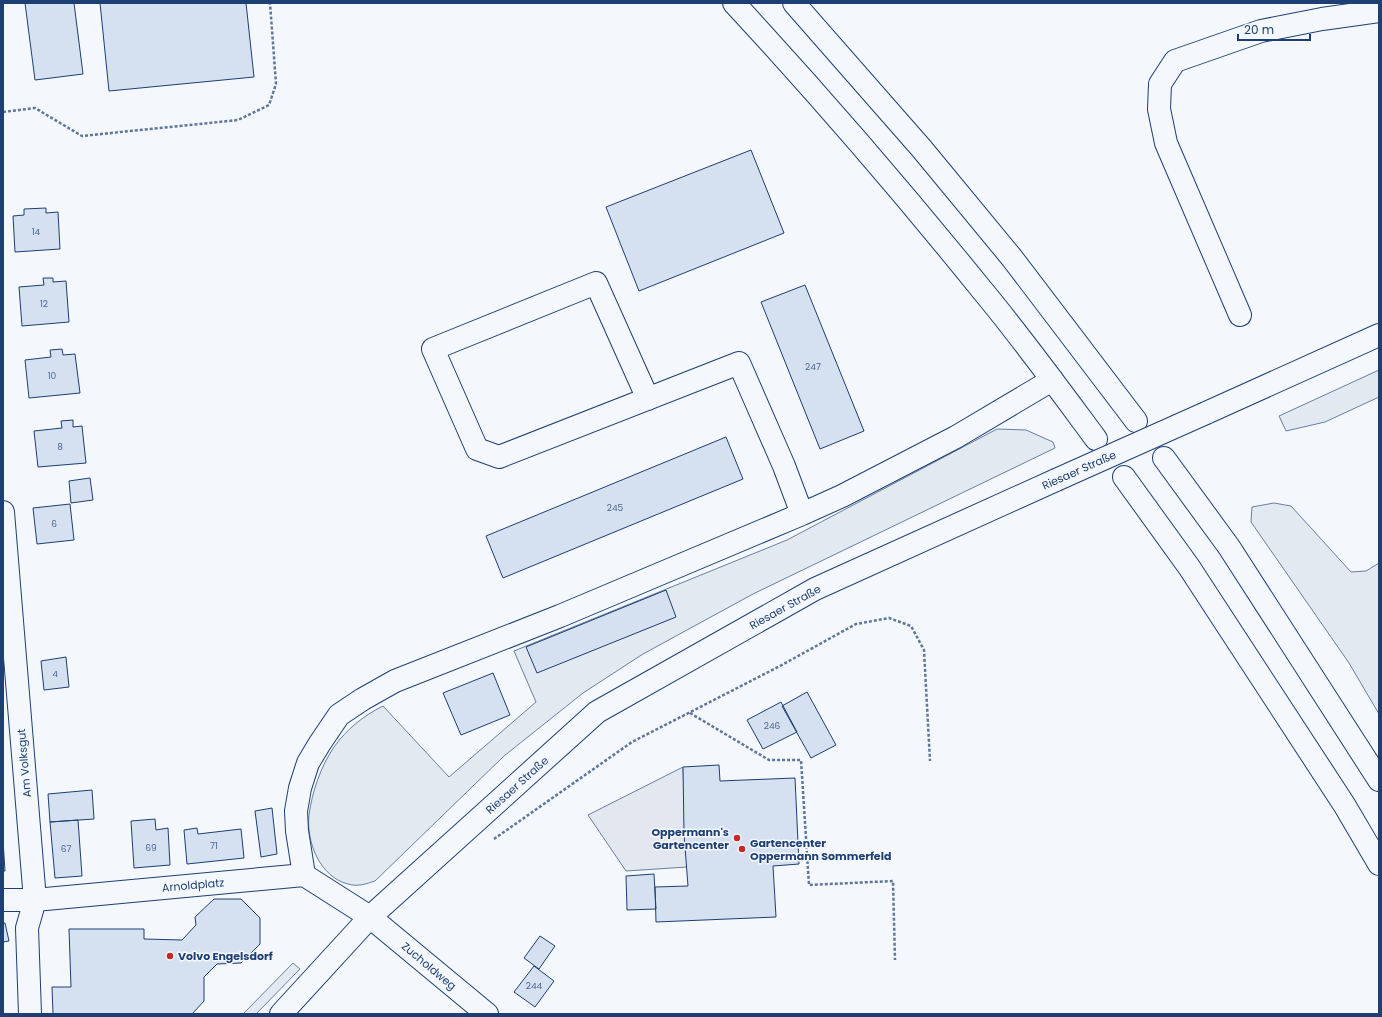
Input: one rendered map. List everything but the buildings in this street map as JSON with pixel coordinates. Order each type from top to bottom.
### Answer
[{"type":"main road","points":[[734,3],[802,77],[882,168],[983,290],[1096,439]]},
{"type":"main road","points":[[794,3],[922,149],[1012,258],[1136,421]]},
{"type":"main road","points":[[1240,315],[1166,143],[1159,109],[1160,84],[1175,61],[1261,31],[1322,19],[1379,11]]},
{"type":"main road","points":[[648,399],[596,283],[433,349],[477,449],[499,456],[648,399],[739,363],[784,466],[802,514]]},
{"type":"main road","name":"Riesaer Straße","points":[[281,1014],[370,917],[597,712],[815,589],[1379,335]]},
{"type":"main road","points":[[370,917],[304,875],[297,831],[296,811],[300,788],[308,763],[339,715],[363,699],[395,681],[560,616],[842,496],[956,437],[1052,380]]},
{"type":"main road","points":[[1164,458],[1229,547],[1379,780]]},
{"type":"main road","points":[[1124,477],[1189,567],[1345,806],[1379,864]]},
{"type":"main road","name":"Am Volksgut","points":[[3,512],[35,900],[27,928],[30,1014]]},
{"type":"main road","name":"Arnoldplatz","points":[[3,900],[35,900],[304,875]]},
{"type":"main road","name":"Zucholdweg","points":[[370,917],[487,1014]]},
{"type":"path","points":[[3,112],[35,108],[82,136],[238,120],[269,105],[276,84],[270,3]]},
{"type":"path","points":[[488,843],[632,742],[780,666],[856,624],[889,618],[912,626],[924,650],[930,761]]},
{"type":"path","points":[[690,712],[769,760],[801,760],[809,885],[893,881],[895,960]]},
{"type":"shaded area","points":[[1379,370],[1379,397],[1325,422],[1286,431],[1279,416]]},
{"type":"shaded area","points":[[997,429],[1026,430],[1053,442],[1055,448],[753,594],[643,654],[583,693],[504,756],[375,881],[365,884],[351,885],[338,880],[330,874],[317,857],[310,836],[309,815],[310,806],[321,771],[329,754],[339,740],[369,714],[383,706],[449,777],[536,702],[514,651],[787,540]]},
{"type":"shaded area","points":[[1274,503],[1291,506],[1351,572],[1366,571],[1379,563],[1379,714],[1349,663],[1251,522],[1252,507]]},
{"type":"shaded area","points":[[683,767],[687,867],[626,871],[588,815]]},
{"type":"shaded area","points":[[293,963],[300,969],[256,1014],[243,1014]]},
{"type":"place","name":"Oppermann's Gartencenter","points":[[737,838]]},
{"type":"place","name":"Gartencenter Oppermann Sommerfeld","points":[[742,849]]},
{"type":"place","name":"Volvo Engelsdorf","points":[[170,956]]}]
